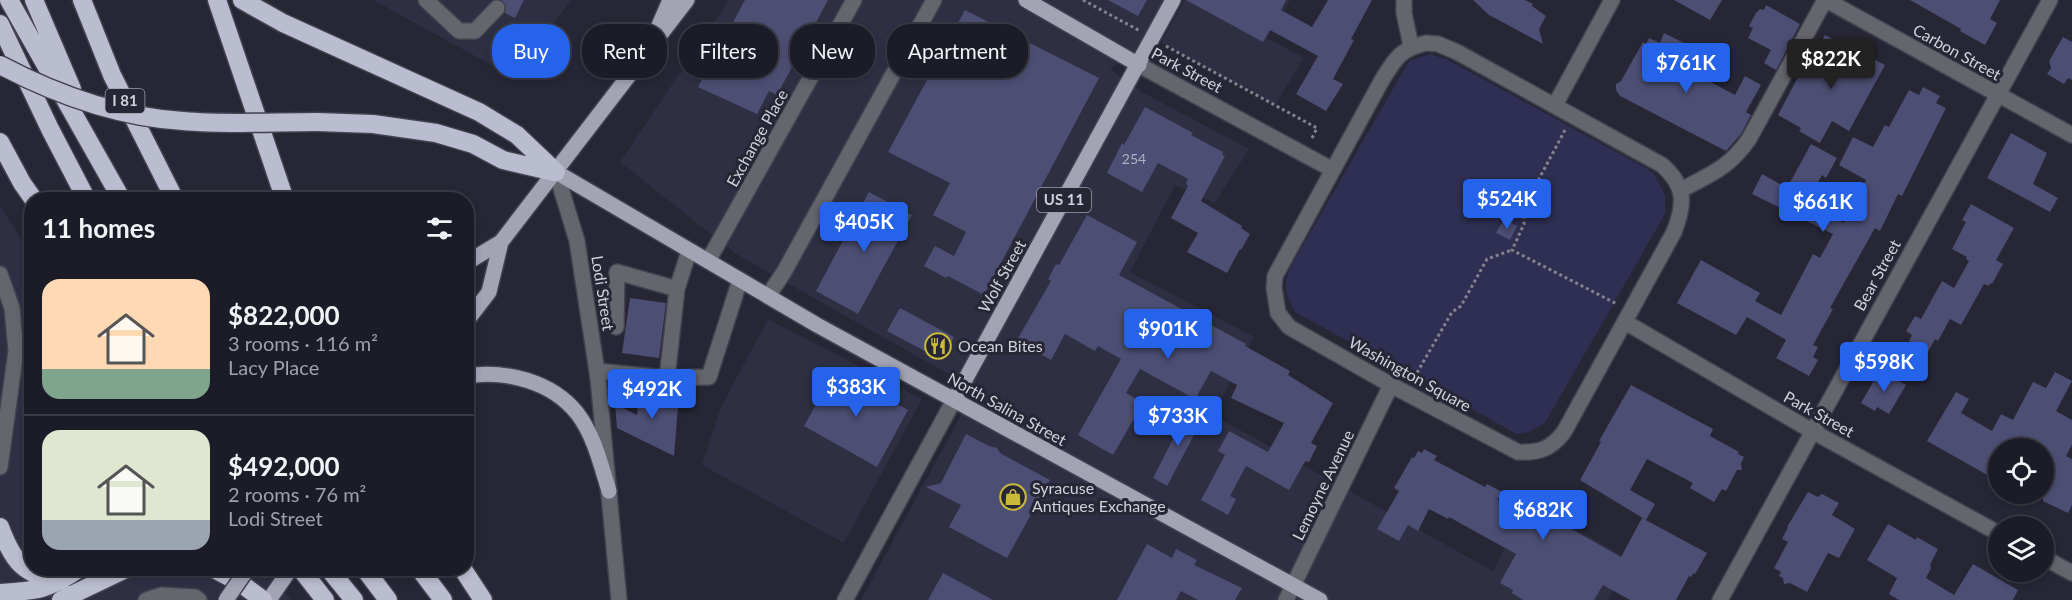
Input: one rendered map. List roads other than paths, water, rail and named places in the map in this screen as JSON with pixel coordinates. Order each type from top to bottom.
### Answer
[{"type":"highway","points":[[9,0],[119,192]]},
{"type":"highway","name":"I 81","points":[[34,0],[72,89],[120,192]]},
{"type":"highway","name":"I 81","points":[[82,0],[112,75],[171,192]]},
{"type":"highway","points":[[216,0],[282,192]]},
{"type":"highway","points":[[224,0],[238,62]]},
{"type":"highway","points":[[242,0],[283,23],[478,112],[517,135],[556,172]]},
{"type":"highway","points":[[0,24],[83,192]]},
{"type":"highway","points":[[0,65],[52,90],[131,114],[184,122],[373,124],[436,134],[473,144],[503,160],[556,172]]},
{"type":"highway","points":[[0,142],[28,192]]},
{"type":"highway","points":[[0,528],[8,550],[24,569]]},
{"type":"highway","points":[[40,576],[62,581]]},
{"type":"highway","points":[[0,593],[35,591],[69,576]]},
{"type":"highway","points":[[61,600],[74,596],[113,576]]},
{"type":"highway","points":[[227,576],[263,600]]},
{"type":"highway","points":[[306,576],[325,600]]},
{"type":"highway","points":[[334,576],[354,600]]},
{"type":"highway","points":[[370,576],[388,600]]},
{"type":"highway","points":[[425,576],[443,600]]},
{"type":"highway","points":[[467,576],[483,600]]},
{"type":"main road","points":[[660,24],[670,0]]},
{"type":"main road","points":[[667,26],[687,0]]},
{"type":"main road","name":"Park Street","points":[[1026,0],[1138,65]]},
{"type":"main road","name":"Wolf Street","points":[[954,400],[1173,0]]},
{"type":"main road","points":[[474,258],[501,242],[627,78]]},
{"type":"main road","name":"North Salina Street","points":[[556,172],[768,296],[1320,600]]},
{"type":"main road","points":[[474,312],[489,292],[501,242]]},
{"type":"main road","points":[[474,375],[492,374],[524,378],[557,395],[577,414],[594,446],[609,491]]},
{"type":"main road","points":[[226,600],[242,576]]},
{"type":"main road","points":[[269,600],[286,576]]},
{"type":"street","points":[[426,0],[459,31],[475,31],[497,8]]},
{"type":"street","name":"Exchange Place","points":[[708,261],[854,0]]},
{"type":"street","points":[[768,296],[784,272],[934,0]]},
{"type":"street","points":[[1404,0],[1404,13],[1411,46],[1426,43],[1457,52],[1662,165],[1672,174],[1681,190],[1727,165],[1738,155],[1825,0]]},
{"type":"street","points":[[1555,105],[1612,0]]},
{"type":"street","name":"Carbon Street","points":[[1825,0],[2072,135]]},
{"type":"street","name":"Bear Street","points":[[1720,600],[2050,0]]},
{"type":"street","name":"Washington Square","points":[[1411,46],[1398,55],[1382,80],[1275,276],[1274,288],[1278,313],[1289,327],[1398,389],[1518,452],[1534,453],[1555,443],[1564,432],[1674,232],[1681,214],[1681,190]]},
{"type":"street","name":"Park Street","points":[[1138,65],[1332,170]]},
{"type":"street","name":"Lodi Street","points":[[556,172],[577,241],[597,371],[619,600]]},
{"type":"street","points":[[667,378],[677,290],[689,251]]},
{"type":"street","points":[[616,327],[617,272],[677,290]]},
{"type":"street","points":[[0,273],[12,308],[7,323],[16,351],[0,467]]},
{"type":"street","points":[[597,371],[667,378],[709,377],[740,280]]},
{"type":"street","name":"Park Street","points":[[1628,317],[1812,431],[1988,528]]},
{"type":"street","name":"Lemoyne Avenue","points":[[1286,600],[1398,389]]},
{"type":"street","name":"Wolf Street","points":[[845,600],[954,400]]},
{"type":"street","points":[[2054,563],[2072,573]]},
{"type":"street","points":[[146,600],[161,595],[195,597],[199,600]]},
{"type":"place","name":"Ocean Bites","points":[[938,346]]},
{"type":"place","name":"Syracuse Antiques Exchange","points":[[1013,497]]}]
